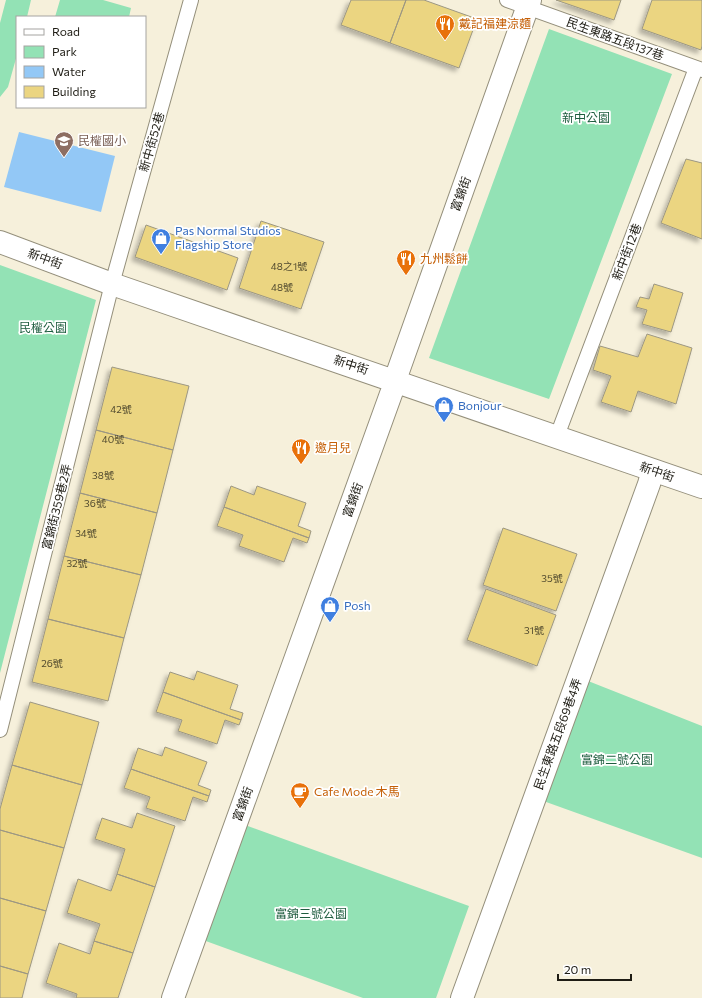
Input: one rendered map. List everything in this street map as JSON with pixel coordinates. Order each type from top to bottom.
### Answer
[{"type":"street","name":"富錦街","points":[[173,998],[392,391],[529,4]]},
{"type":"street","name":"新中街","points":[[0,242],[112,284],[395,380],[702,487]]},
{"type":"street","name":"民生東路五段69巷4弄","points":[[462,998],[650,484],[653,470]]},
{"type":"lane","name":"新中街52巷","points":[[112,284],[191,0]]},
{"type":"lane","name":"民生東路五段137巷","points":[[507,0],[529,4],[699,69]]},
{"type":"lane","name":"新中街12巷","points":[[557,436],[699,69]]},
{"type":"lane","name":"富錦街359巷2弄","points":[[0,730],[112,284]]},
{"type":"green space","points":[[6,0],[31,0],[27,16],[16,16],[16,59],[8,87],[0,97],[0,23]]},
{"type":"green space","points":[[60,0],[103,0],[131,8],[129,16],[55,16]]},
{"type":"green space","name":"新中公園","points":[[549,29],[672,74],[549,399],[429,358]]},
{"type":"green space","name":"民權公園","points":[[0,265],[96,300],[0,673]]},
{"type":"green space","name":"富錦二號公園","points":[[578,677],[702,726],[702,858],[535,798]]},
{"type":"green space","name":"富錦三號公園","points":[[245,825],[469,906],[436,998],[363,998],[203,940]]},
{"type":"water","points":[[19,132],[115,156],[101,212],[4,187]]},
{"type":"building","points":[[351,0],[406,0],[390,43],[341,25]]},
{"type":"building","points":[[406,0],[424,0],[477,19],[459,68],[390,43]]},
{"type":"building","points":[[556,0],[621,0],[614,20]]},
{"type":"building","points":[[652,0],[702,0],[701,50],[642,29]]},
{"type":"building","points":[[686,159],[702,163],[702,239],[661,223]]},
{"type":"building","points":[[261,221],[324,242],[301,309],[239,288]]},
{"type":"building","points":[[146,225],[238,258],[227,290],[135,257]]},
{"type":"building","points":[[654,284],[683,293],[671,332],[642,324],[647,310],[636,307],[640,297],[649,299]]},
{"type":"building","points":[[647,334],[692,348],[676,404],[638,391],[631,412],[601,402],[611,376],[593,370],[600,346],[638,357]]},
{"type":"building","points":[[112,367],[189,386],[173,450],[96,430]]},
{"type":"building","points":[[96,430],[173,450],[157,513],[80,493]]},
{"type":"building","points":[[231,486],[254,495],[257,486],[306,503],[298,526],[311,531],[309,538],[224,507]]},
{"type":"building","points":[[80,493],[157,513],[141,575],[64,556]]},
{"type":"building","points":[[224,507],[309,538],[307,543],[293,538],[284,562],[239,546],[243,535],[217,526]]},
{"type":"building","points":[[503,528],[577,554],[556,611],[483,585]]},
{"type":"building","points":[[64,556],[141,575],[124,638],[48,619]]},
{"type":"building","points":[[486,589],[556,615],[537,666],[467,640]]},
{"type":"building","points":[[48,619],[124,638],[108,701],[32,682]]},
{"type":"building","points":[[197,671],[238,685],[230,709],[243,713],[241,720],[163,692],[170,672],[194,680]]},
{"type":"building","points":[[163,692],[241,720],[239,725],[225,720],[217,744],[178,731],[182,720],[156,712]]},
{"type":"building","points":[[30,702],[99,722],[82,785],[12,765]]},
{"type":"building","points":[[165,747],[207,762],[198,785],[211,790],[209,796],[131,769],[138,748],[162,756]]},
{"type":"building","points":[[12,765],[82,785],[64,848],[0,830],[0,809]]},
{"type":"building","points":[[131,769],[209,796],[207,802],[193,797],[185,821],[146,808],[150,797],[124,788]]},
{"type":"building","points":[[137,813],[175,826],[155,887],[117,874],[125,849],[95,839],[102,818],[132,828]]},
{"type":"building","points":[[0,830],[64,848],[46,911],[0,898]]},
{"type":"building","points":[[117,874],[155,887],[133,953],[94,941],[100,924],[67,913],[78,879],[111,891]]},
{"type":"building","points":[[0,898],[46,911],[28,974],[0,966]]},
{"type":"building","points":[[94,941],[133,953],[118,998],[76,998],[77,994],[46,983],[59,943],[90,954]]},
{"type":"building","points":[[0,966],[28,974],[22,998],[0,998]]},
{"type":"place","name":"戴記福建涼麵","points":[[445,41]]},
{"type":"place","name":"民權國小","points":[[64,158]]},
{"type":"place","name":"Pas Normal Studios Flagship Store","points":[[161,255]]},
{"type":"place","name":"九州鬆餅","points":[[406,276]]},
{"type":"place","name":"Bonjour","points":[[444,423]]},
{"type":"place","name":"邀月兒","points":[[301,465]]},
{"type":"place","name":"Posh","points":[[330,623]]},
{"type":"place","name":"Cafe Mode 木馬","points":[[300,809]]}]
